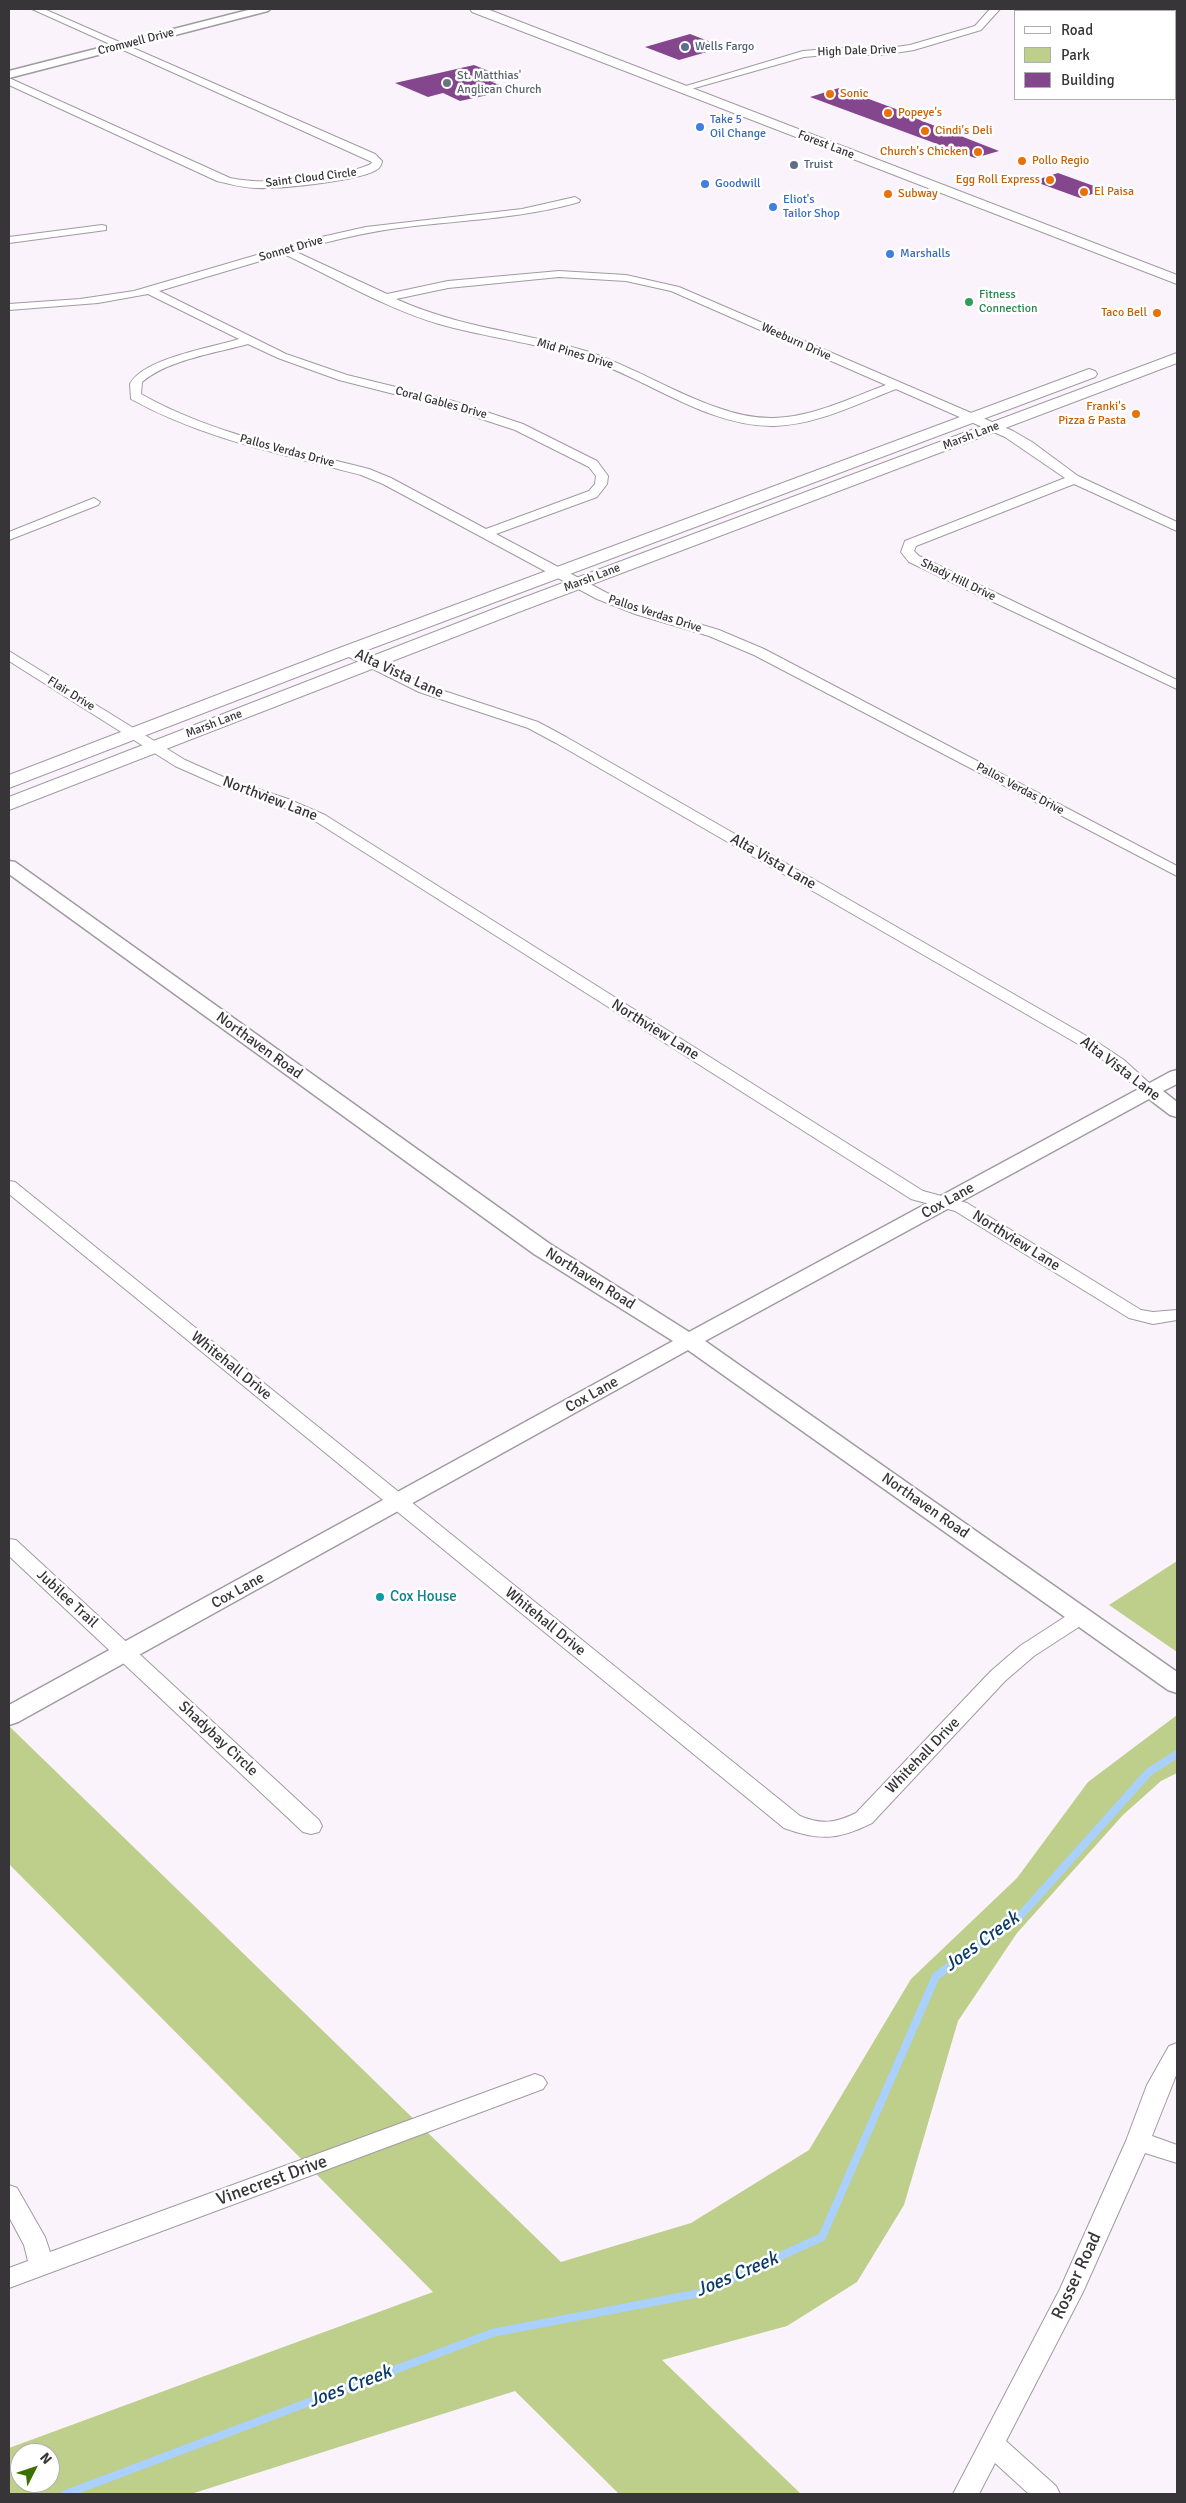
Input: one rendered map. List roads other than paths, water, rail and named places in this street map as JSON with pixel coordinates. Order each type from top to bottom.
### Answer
[{"type":"main road","name":"Forest Lane","points":[[476,9],[1177,280]]},
{"type":"main road","name":"Forest Lane","points":[[515,10],[1177,265]]},
{"type":"main road","points":[[498,18],[515,10]]},
{"type":"main road","points":[[590,53],[611,47]]},
{"type":"main road","points":[[793,132],[815,125]]},
{"type":"main road","points":[[905,176],[927,168]]},
{"type":"main road","points":[[1092,248],[1114,240]]},
{"type":"main road","name":"Marsh Lane","points":[[9,782],[348,651],[1177,342]]},
{"type":"main road","name":"Marsh Lane","points":[[9,804],[578,583],[1177,358]]},
{"type":"main road","points":[[1123,362],[1147,369]]},
{"type":"street","name":"Saint Cloud Circle","points":[[9,81],[220,179],[233,182],[260,185],[358,174],[375,166],[377,161],[371,156],[37,9]]},
{"type":"street","name":"Cromwell Drive","points":[[9,75],[264,9]]},
{"type":"street","name":"High Dale Drive","points":[[681,89],[810,53],[882,52],[911,48],[978,28],[995,9]]},
{"type":"street","name":"Sonnet Drive","points":[[9,307],[77,303],[150,290],[327,238],[368,230],[517,215],[575,200]]},
{"type":"street","points":[[9,240],[102,228]]},
{"type":"street","name":"Mid Pines Drive","points":[[286,251],[386,298],[443,322],[569,350],[604,361],[718,410],[752,421],[800,420],[896,386]]},
{"type":"street","name":"Weeburn Drive","points":[[386,298],[431,286],[577,272],[634,278],[675,289],[994,427],[1028,444],[1074,478],[1177,527]]},
{"type":"street","name":"Coral Gables Drive","points":[[150,290],[282,356],[343,378],[449,404],[519,427],[592,464],[602,476],[602,484],[593,494],[486,534]]},
{"type":"street","name":"Pallos Verdas Drive","points":[[249,340],[155,370],[139,379],[134,386],[135,396],[155,409],[207,430],[365,472],[387,481],[602,596],[640,611],[714,633],[751,648],[1177,872]]},
{"type":"street","name":"Shady Hill Drive","points":[[1074,478],[910,544],[907,552],[914,559],[1177,685]]},
{"type":"street","points":[[9,536],[94,502]]},
{"type":"street","name":"Alta Vista Lane","points":[[348,651],[424,689],[525,723],[561,740],[1091,1044],[1118,1063],[1150,1091],[1177,1111]]},
{"type":"street","name":"Flair Drive","points":[[9,656],[133,733]]},
{"type":"street","name":"Northview Lane","points":[[133,733],[154,748],[223,782],[283,802],[320,818],[917,1195],[964,1209],[1135,1314],[1153,1318],[1177,1314]]},
{"type":"street","name":"Northaven Road","points":[[9,866],[542,1249],[690,1341],[1177,1684]]},
{"type":"street","name":"Cox Lane","points":[[9,1716],[690,1341],[1177,1076]]},
{"type":"street","name":"Whitehall Drive","points":[[9,1186],[792,1822],[809,1829],[826,1831],[843,1829],[864,1818],[998,1676],[1027,1651],[1081,1616]]},
{"type":"street","name":"Jubilee Trail","points":[[9,1545],[125,1653]]},
{"type":"street","name":"Shadybay Circle","points":[[125,1653],[311,1826]]},
{"type":"street","name":"Rosser Road","points":[[966,2494],[993,2446],[1071,2292],[1138,2141],[1159,2085],[1177,2052]]},
{"type":"street","name":"Vinecrest Drive","points":[[9,2278],[535,2083]]},
{"type":"street","points":[[1138,2141],[1177,2154]]},
{"type":"street","points":[[9,2195],[36,2244],[41,2265]]},
{"type":"street","points":[[993,2446],[1046,2494]]},
{"type":"waterway","name":"Joes Creek","points":[[66,2494],[492,2333],[700,2293],[822,2237],[936,1976],[1021,1915],[1149,1772],[1177,1754]]},
{"type":"place","name":"Wells Fargo","points":[[685,47]]},
{"type":"place","name":"St. Matthias' Anglican Church","points":[[447,83]]},
{"type":"place","name":"Sonic","points":[[830,94]]},
{"type":"place","name":"Popeye's","points":[[888,113]]},
{"type":"place","name":"Take 5 Oil Change","points":[[700,127]]},
{"type":"place","name":"Cindi's Deli","points":[[925,131]]},
{"type":"place","name":"Church's Chicken","points":[[978,152]]},
{"type":"place","name":"Pollo Regio","points":[[1022,161]]},
{"type":"place","name":"Truist","points":[[794,165]]},
{"type":"place","name":"Egg Roll Express","points":[[1050,180]]},
{"type":"place","name":"Goodwill","points":[[705,184]]},
{"type":"place","name":"El Paisa","points":[[1084,192]]},
{"type":"place","name":"Subway","points":[[888,194]]},
{"type":"place","name":"Eliot's Tailor Shop","points":[[773,207]]},
{"type":"place","name":"Marshalls","points":[[890,254]]},
{"type":"place","name":"Fitness Connection","points":[[969,302]]},
{"type":"place","name":"Taco Bell","points":[[1157,313]]},
{"type":"place","name":"Franki's Pizza & Pasta","points":[[1136,414]]},
{"type":"place","name":"Cox House","points":[[380,1597]]}]
